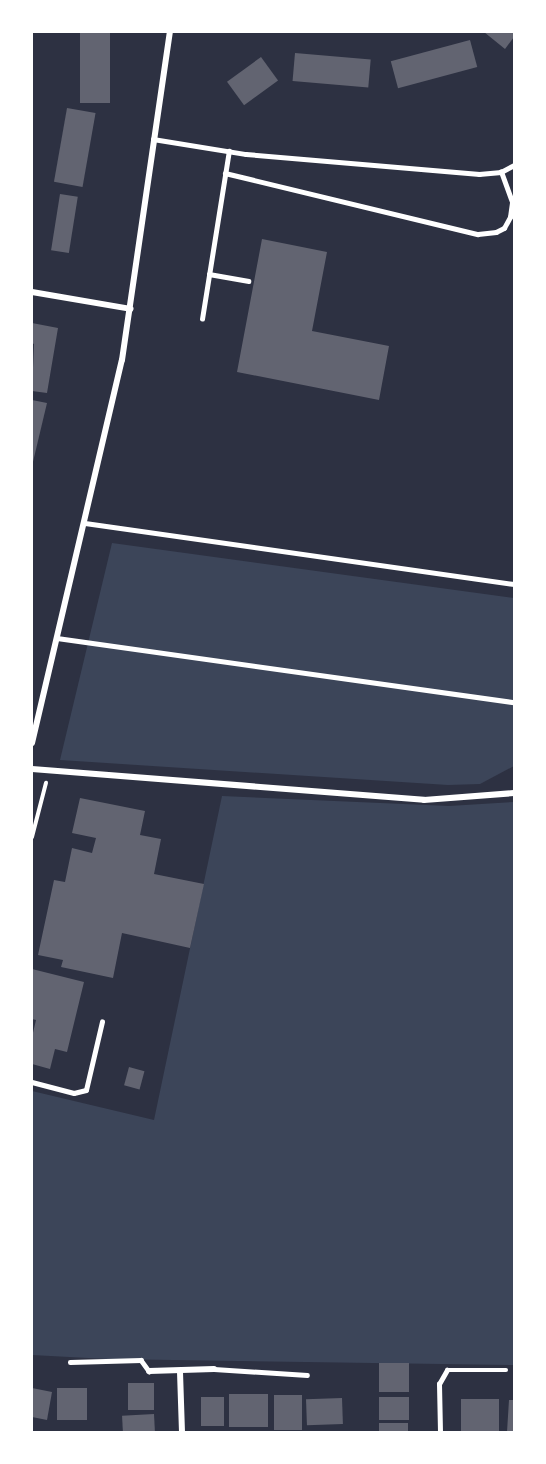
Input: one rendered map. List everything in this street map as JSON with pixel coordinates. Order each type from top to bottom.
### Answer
[{"type":"street","points":[[32,743],[85,523],[131,309],[153,139],[170,32]]},
{"type":"street","points":[[32,292],[131,309]]},
{"type":"street","points":[[32,769],[424,800],[514,793]]},
{"type":"street","points":[[149,1371],[180,1372],[214,1369]]},
{"type":"street","points":[[180,1372],[182,1432]]},
{"type":"lane","points":[[153,139],[230,151],[479,174],[501,172],[514,165]]},
{"type":"lane","points":[[202,319],[230,151]]},
{"type":"lane","points":[[225,173],[478,234],[496,232],[504,228],[510,217],[512,202],[501,172]]},
{"type":"lane","points":[[209,274],[248,281]]},
{"type":"lane","points":[[85,523],[514,584]]},
{"type":"lane","points":[[57,638],[514,702]]},
{"type":"lane","points":[[32,1082],[74,1093],[86,1090],[102,1022]]},
{"type":"lane","points":[[70,1362],[141,1360],[149,1371]]},
{"type":"lane","points":[[214,1369],[307,1375]]},
{"type":"lane","points":[[440,1432],[439,1384],[447,1370],[506,1370]]},
{"type":"path","points":[[32,837],[50,771]]},
{"type":"shaded area","points":[[112,543],[514,598],[514,766],[480,784],[448,785],[60,760]]},
{"type":"shaded area","points":[[222,796],[449,806],[514,802],[514,1365],[107,1359],[32,1355],[32,1091],[154,1120]]},
{"type":"building","points":[[80,32],[110,32],[110,103],[80,103]]},
{"type":"building","points":[[484,32],[514,32],[514,37],[505,49]]},
{"type":"building","points":[[470,40],[477,67],[398,88],[391,61]]},
{"type":"building","points":[[295,53],[371,60],[368,88],[293,81]]},
{"type":"building","points":[[261,57],[278,80],[244,105],[227,82]]},
{"type":"building","points":[[67,108],[96,113],[83,187],[54,182]]},
{"type":"building","points":[[60,194],[78,197],[69,253],[51,250]]},
{"type":"building","points":[[262,239],[327,252],[312,331],[389,346],[379,400],[237,372]]},
{"type":"building","points":[[32,323],[58,328],[47,393],[32,391],[34,344],[32,343]]},
{"type":"building","points":[[32,400],[47,403],[32,466]]},
{"type":"building","points":[[80,798],[145,811],[140,835],[161,839],[154,874],[204,884],[190,948],[122,933],[113,978],[61,967],[63,960],[38,955],[54,880],[65,882],[72,848],[92,853],[96,838],[72,833]]},
{"type":"building","points":[[32,969],[84,982],[67,1052],[55,1049],[50,1069],[32,1064],[32,1037],[36,1020],[32,1019]]},
{"type":"building","points":[[129,1067],[144,1071],[140,1089],[124,1085]]},
{"type":"building","points":[[379,1363],[409,1363],[409,1392],[379,1392]]},
{"type":"building","points":[[128,1383],[154,1383],[154,1410],[128,1410]]},
{"type":"building","points":[[32,1388],[52,1392],[47,1420],[32,1417]]},
{"type":"building","points":[[57,1388],[87,1388],[87,1420],[57,1420]]},
{"type":"building","points":[[229,1394],[268,1394],[268,1427],[229,1427]]},
{"type":"building","points":[[274,1395],[302,1395],[302,1430],[274,1430]]},
{"type":"building","points":[[201,1397],[224,1397],[224,1426],[201,1426]]},
{"type":"building","points":[[379,1397],[409,1397],[409,1420],[379,1420]]},
{"type":"building","points":[[342,1398],[343,1424],[307,1425],[306,1399]]},
{"type":"building","points":[[461,1399],[499,1399],[499,1432],[461,1432]]},
{"type":"building","points":[[509,1400],[514,1400],[514,1432],[507,1432]]},
{"type":"building","points":[[154,1414],[155,1432],[123,1432],[122,1416]]},
{"type":"building","points":[[379,1423],[408,1423],[408,1432],[379,1432]]}]
